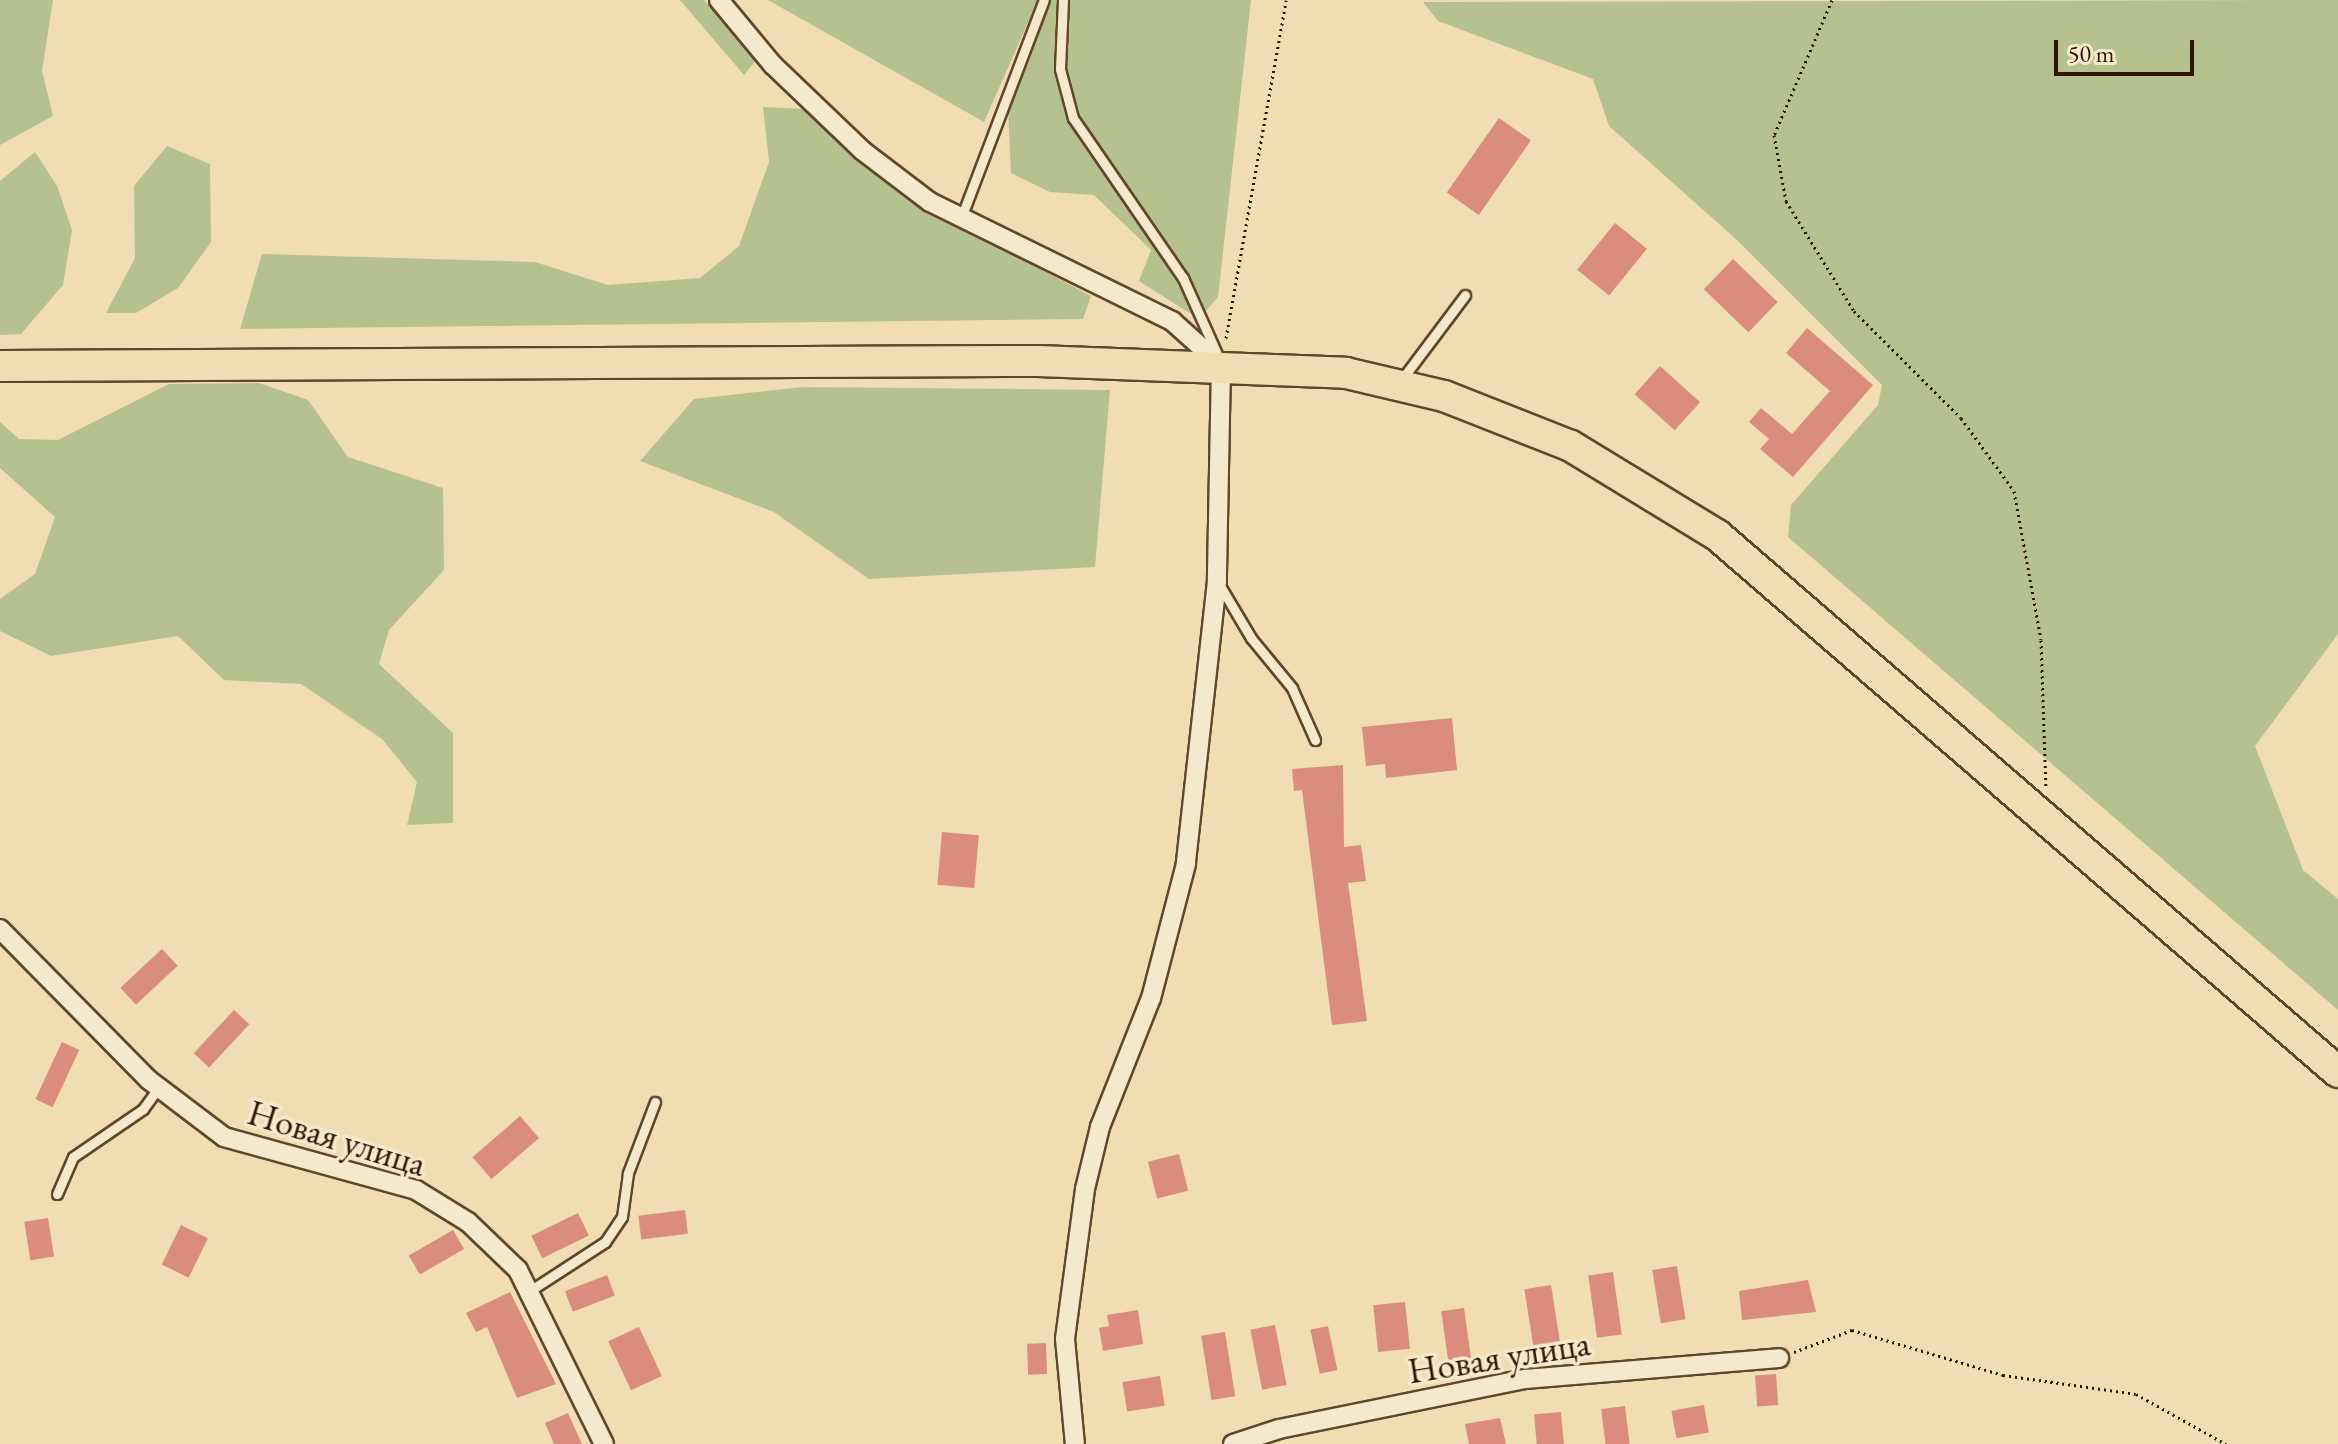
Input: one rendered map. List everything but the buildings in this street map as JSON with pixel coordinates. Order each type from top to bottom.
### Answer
[{"type":"main road","points":[[0,366],[1221,365],[1346,373],[1444,396],[1571,446],[1717,535],[2338,1072]]},
{"type":"street","points":[[724,1],[773,65],[863,151],[961,218],[1172,321],[1221,365],[1217,581],[1186,864],[1151,998],[1100,1127],[1085,1189],[1065,1339],[1075,1444]]},
{"type":"street","name":"Новая улица","points":[[0,929],[159,1087],[224,1137],[416,1190],[468,1222],[518,1270],[604,1444]]},
{"type":"street","name":"Новая улица","points":[[1233,1444],[1279,1429],[1525,1379],[1779,1358]]},
{"type":"lane","points":[[961,218],[1044,0]]},
{"type":"lane","points":[[1063,0],[1060,69],[1073,118],[1183,278],[1221,365]]},
{"type":"lane","points":[[1397,385],[1465,295]]},
{"type":"lane","points":[[1217,581],[1251,638],[1292,688],[1315,740]]},
{"type":"lane","points":[[57,1194],[73,1157],[143,1109],[159,1087]]},
{"type":"lane","points":[[528,1292],[575,1266],[613,1230],[655,1102]]},
{"type":"path","points":[[1221,365],[1286,0]]},
{"type":"path","points":[[1832,0],[1774,135],[1786,201],[1854,311],[1961,418],[2014,491],[2041,640],[2047,823]]},
{"type":"path","points":[[1779,1358],[1852,1330],[2003,1375],[2136,1394],[2226,1444]]},
{"type":"green space","points":[[0,0],[53,0],[42,71],[53,116],[0,145]]},
{"type":"green space","points":[[680,0],[704,0],[757,59],[744,75]]},
{"type":"green space","points":[[768,0],[1038,0],[984,122]]},
{"type":"green space","points":[[1047,0],[1251,0],[1218,297],[1199,319],[1139,281],[1151,250],[1094,195],[1050,192],[1011,173],[1008,109]]},
{"type":"green space","points":[[2338,0],[2338,634],[2255,746],[2303,870],[2338,899],[2338,1010],[1788,537],[1791,505],[1878,405],[1882,385],[1737,240],[1609,126],[1593,79],[1438,21],[1423,2]]},
{"type":"green space","points":[[763,107],[826,110],[968,231],[1091,296],[1083,319],[240,329],[262,254],[535,262],[608,285],[700,278],[739,246],[769,162]]},
{"type":"green space","points":[[167,146],[210,164],[211,242],[178,288],[136,313],[106,313],[135,258],[134,186]]},
{"type":"green space","points":[[35,152],[57,186],[72,230],[63,285],[21,334],[0,335],[0,181]]},
{"type":"green space","points":[[259,383],[308,400],[348,457],[443,488],[444,570],[389,630],[379,664],[453,733],[453,823],[407,825],[417,782],[382,739],[301,684],[224,680],[178,636],[51,656],[0,631],[0,599],[35,574],[55,517],[0,468],[0,422],[19,439],[58,440],[169,384]]},
{"type":"green space","points":[[802,387],[1110,390],[1095,567],[869,579],[774,512],[640,461],[694,399]]}]
